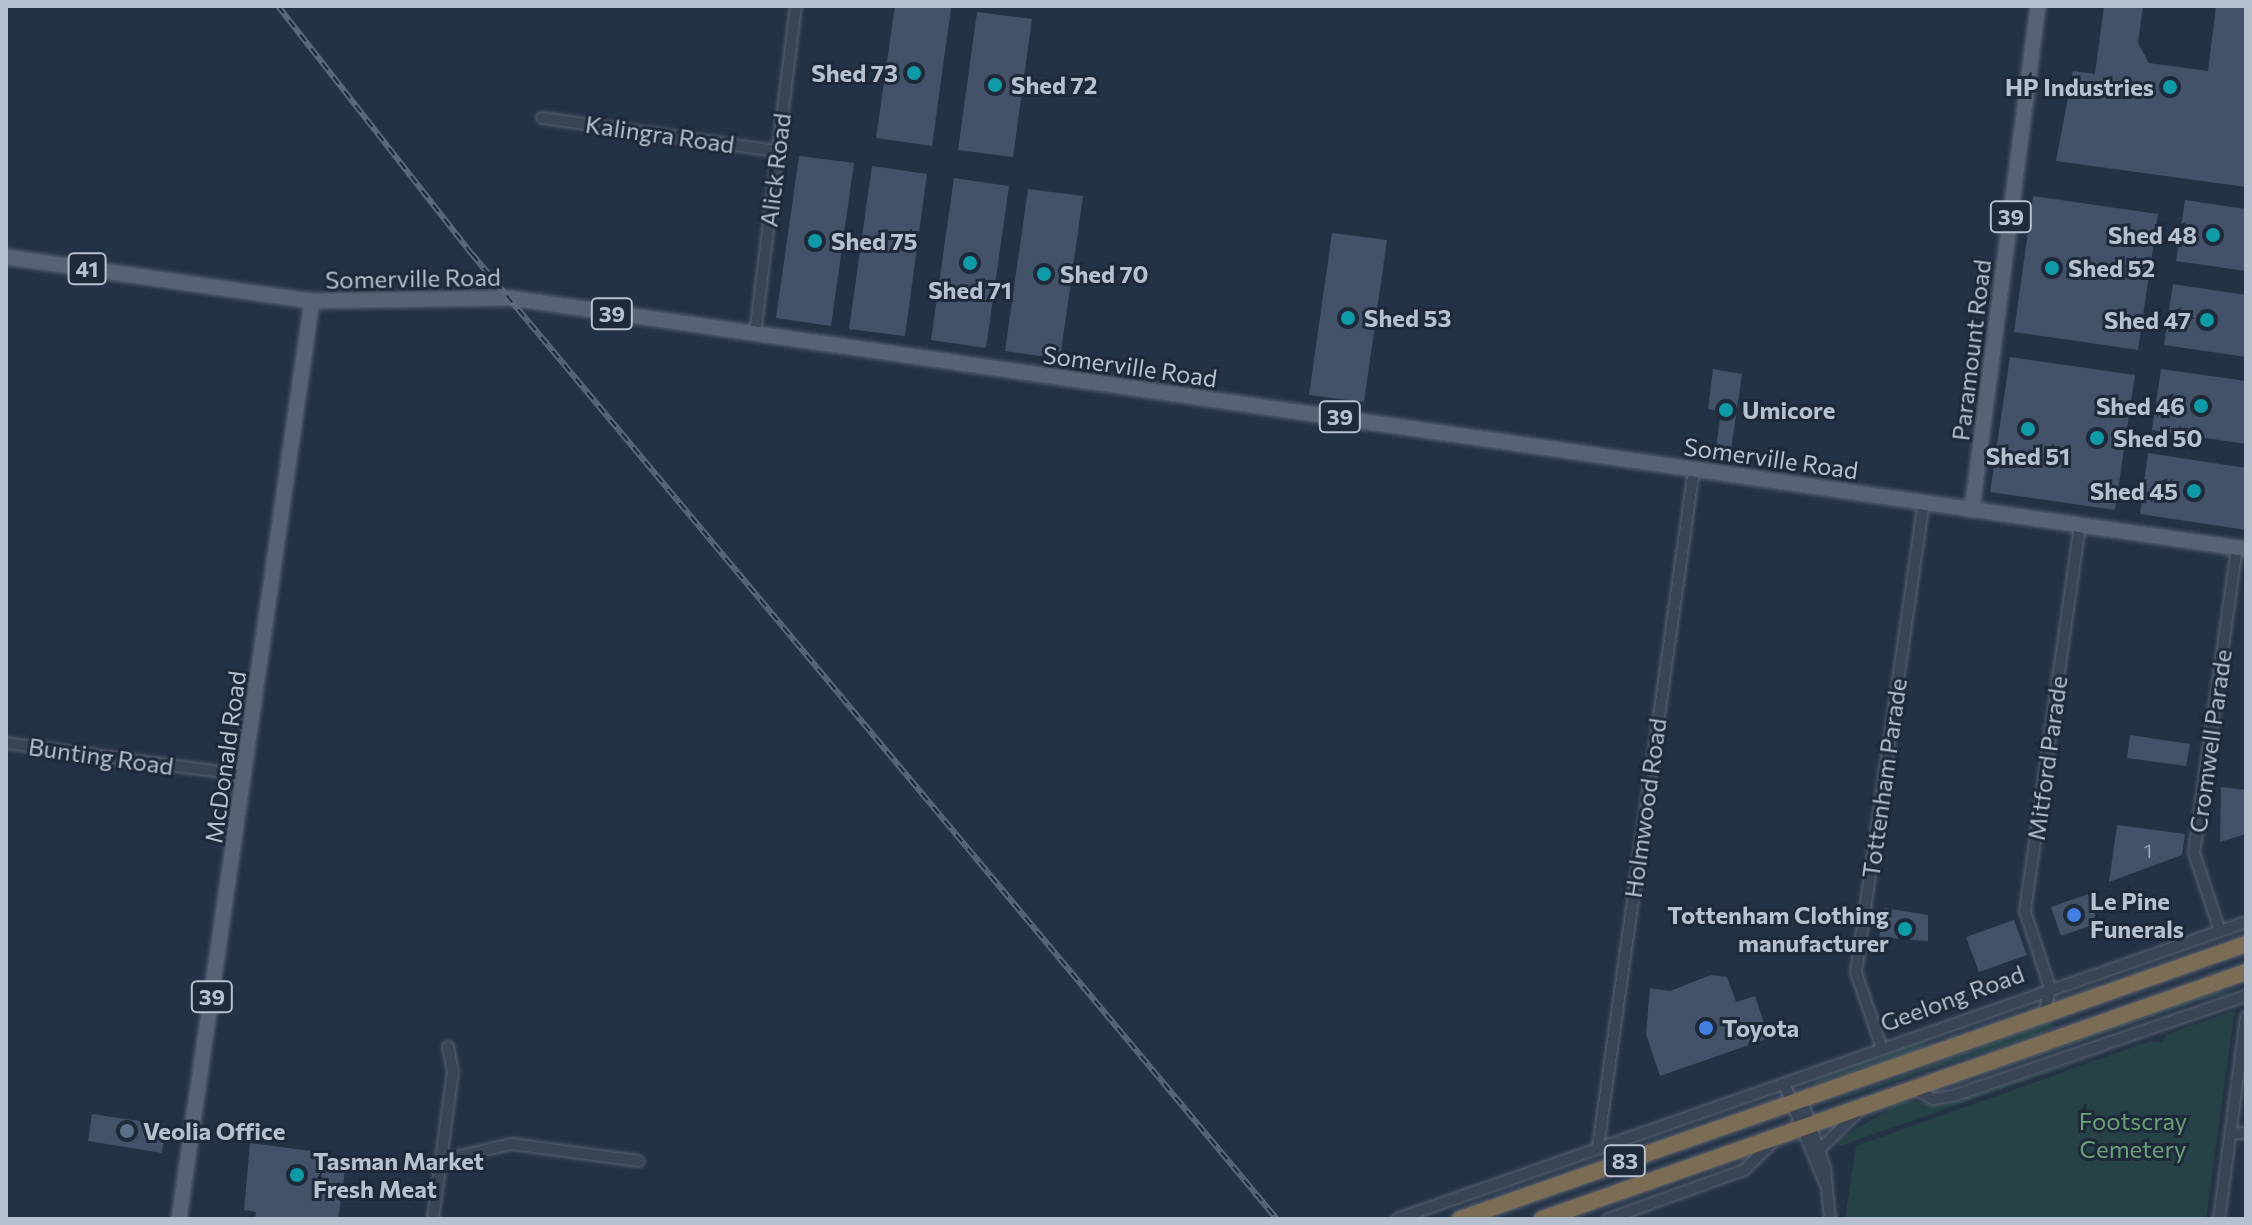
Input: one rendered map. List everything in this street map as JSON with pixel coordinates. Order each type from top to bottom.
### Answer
[{"type":"highway","name":"Geelong Road","points":[[1460,1219],[2246,944]]},
{"type":"highway","points":[[2223,952],[2241,972]]},
{"type":"highway","name":"83","points":[[1542,1219],[2241,972]]},
{"type":"highway","points":[[2058,1010],[2084,1027]]},
{"type":"main road","name":"Paramount Road","points":[[1972,510],[2038,6]]},
{"type":"main road","name":"Somerville Road","points":[[6,257],[312,301],[503,297],[2242,549]]},
{"type":"main road","name":"McDonald Road","points":[[179,1219],[312,301]]},
{"type":"street","name":"Alick Road","points":[[755,334],[796,6]]},
{"type":"street","name":"Kalingra Road","points":[[542,118],[777,151]]},
{"type":"street","name":"Holmwood Road","points":[[1598,1147],[1694,469]]},
{"type":"street","name":"Tottenham Parade","points":[[1882,1049],[1856,972],[1924,503]]},
{"type":"street","name":"Mitford Parade","points":[[2050,988],[2025,911],[2080,525]]},
{"type":"street","name":"Cromwell Parade","points":[[2220,931],[2194,853],[2242,549]]},
{"type":"street","name":"Bunting Road","points":[[6,743],[244,775]]},
{"type":"street","name":"Geelong Road","points":[[1397,1219],[2050,988],[2246,922]]},
{"type":"street","points":[[1913,1088],[1933,1099],[1953,1096],[2246,997],[2241,972]]},
{"type":"street","points":[[2050,988],[2058,1010]]},
{"type":"street","points":[[2050,988],[2058,1010]]},
{"type":"street","points":[[2219,1219],[2246,1017]]},
{"type":"street","points":[[433,1219],[453,1072],[448,1046]]},
{"type":"street","points":[[1784,1084],[1796,1101],[1825,1183]]},
{"type":"street","points":[[1820,1149],[1865,1105]]},
{"type":"street","points":[[1675,1121],[1696,1136]]},
{"type":"street","points":[[1805,1126],[1820,1149],[1830,1219]]},
{"type":"street","points":[[2231,1134],[2246,1133]]},
{"type":"street","points":[[1608,1219],[1744,1170],[1779,1135]]},
{"type":"street","points":[[442,1160],[512,1144],[639,1161]]},
{"type":"green space","points":[[2219,990],[2233,994],[2199,1000],[1929,1094]]},
{"type":"green space","name":"Footscray Cemetery","points":[[2235,1010],[2206,1219],[1845,1219],[1856,1146],[2150,1041],[2162,1043],[2167,1034]]},
{"type":"green space","points":[[2051,1021],[2054,1027],[2040,1034],[1822,1105]]},
{"type":"green space","points":[[1934,1034],[1920,1049],[1812,1085],[1817,1078]]},
{"type":"green space","points":[[2130,1044],[1840,1146],[1836,1141],[1904,1100],[1944,1105]]},
{"type":"building","name":"Shed 73","points":[[895,6],[951,8],[932,146],[876,138]]},
{"type":"building","name":"HP Industries","points":[[2104,6],[2143,6],[2138,43],[2149,63],[2208,71],[2216,6],[2246,6],[2246,187],[2056,161],[2073,71],[2095,74]]},
{"type":"building","name":"Shed 72","points":[[977,12],[1032,19],[1013,157],[958,150]]},
{"type":"building","name":"Shed 75","points":[[799,156],[854,163],[831,326],[776,318]]},
{"type":"building","points":[[872,166],[927,174],[905,336],[849,329]]},
{"type":"building","name":"Shed 71","points":[[954,178],[1009,186],[986,348],[931,340]]},
{"type":"building","name":"Shed 70","points":[[1028,189],[1083,196],[1060,359],[1005,351]]},
{"type":"building","points":[[2033,196],[2158,214],[2138,350],[2014,332]]},
{"type":"building","name":"Shed 48","points":[[2185,200],[2246,209],[2246,271],[2176,261]]},
{"type":"building","name":"Shed 53","points":[[1332,233],[1387,240],[1364,402],[1309,395]]},
{"type":"building","name":"Shed 47","points":[[2173,284],[2246,295],[2246,357],[2164,345]]},
{"type":"building","points":[[2010,357],[2135,375],[2115,510],[1990,492]]},
{"type":"building","name":"Umicore","points":[[1713,369],[1742,374],[1731,450],[1716,448],[1721,411],[1708,409]]},
{"type":"building","name":"Shed 46","points":[[2161,369],[2246,381],[2246,444],[2152,430]]},
{"type":"building","name":"Shed 45","points":[[2148,453],[2246,468],[2246,530],[2140,514]]},
{"type":"building","points":[[2130,735],[2190,744],[2186,766],[2127,758]]},
{"type":"building","points":[[2221,787],[2246,790],[2246,834],[2220,842]]},
{"type":"building","points":[[2117,825],[2185,834],[2182,855],[2109,882]]},
{"type":"building","name":"Le Pine Funerals","points":[[2088,894],[2098,923],[2061,936],[2051,907]]},
{"type":"building","name":"Tottenham Clothing manufacturer","points":[[1884,908],[1928,915],[1928,941],[1879,937]]},
{"type":"building","points":[[2014,920],[2027,955],[1979,972],[1966,937]]},
{"type":"building","name":"Toyota","points":[[1711,975],[1727,977],[1736,1002],[1755,996],[1769,1038],[1660,1076],[1646,1034],[1650,988],[1670,991]]},
{"type":"building","name":"Veolia Office","points":[[92,1114],[166,1125],[162,1153],[88,1141]]},
{"type":"building","name":"Tasman Market Fresh Meat","points":[[250,1143],[326,1153],[325,1161],[346,1164],[338,1219],[255,1219],[256,1212],[244,1210]]},
{"type":"railway","points":[[278,6],[472,254],[1277,1219]]},
{"type":"place","name":"Shed 73","points":[[914,73]]},
{"type":"place","name":"Shed 72","points":[[995,85]]},
{"type":"place","name":"HP Industries","points":[[2170,87]]},
{"type":"place","name":"Shed 48","points":[[2213,235]]},
{"type":"place","name":"Shed 75","points":[[815,241]]},
{"type":"place","name":"Shed 71","points":[[970,263]]},
{"type":"place","name":"Shed 52","points":[[2052,268]]},
{"type":"place","name":"Shed 70","points":[[1044,274]]},
{"type":"place","name":"Shed 53","points":[[1348,318]]},
{"type":"place","name":"Shed 47","points":[[2207,320]]},
{"type":"place","name":"Shed 46","points":[[2201,406]]},
{"type":"place","name":"Umicore","points":[[1726,410]]},
{"type":"place","name":"Shed 51","points":[[2028,429]]},
{"type":"place","name":"Shed 50","points":[[2097,438]]},
{"type":"place","name":"Shed 45","points":[[2194,491]]},
{"type":"place","name":"Le Pine Funerals","points":[[2074,915]]},
{"type":"place","name":"Tottenham Clothing manufacturer","points":[[1905,929]]},
{"type":"place","name":"Toyota","points":[[1706,1028]]},
{"type":"place","name":"Veolia Office","points":[[127,1131]]},
{"type":"place","name":"Tasman Market Fresh Meat","points":[[297,1175]]}]
